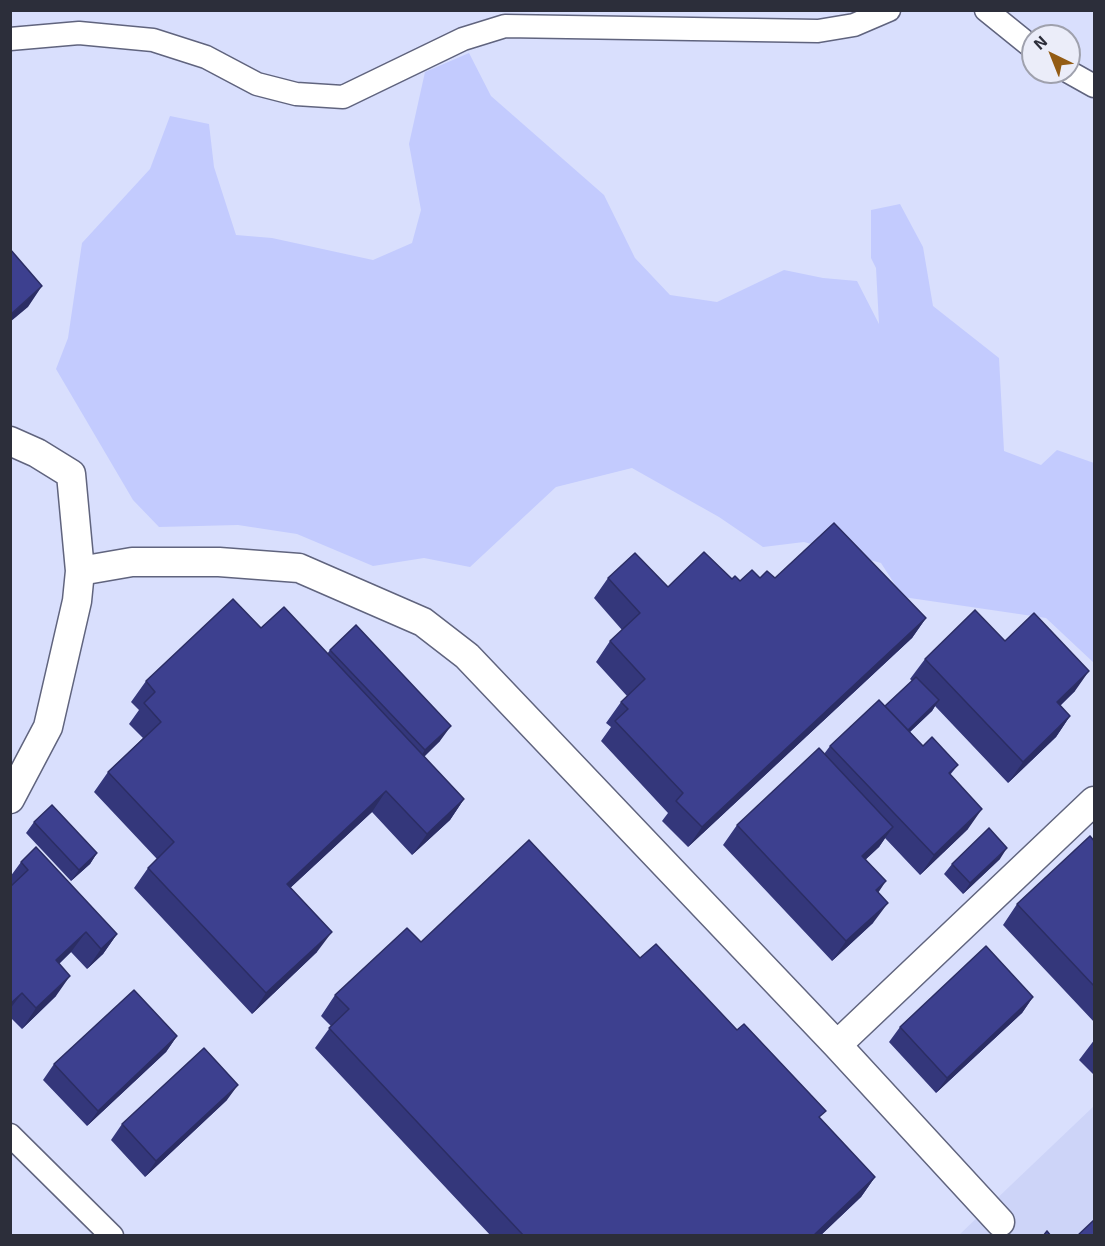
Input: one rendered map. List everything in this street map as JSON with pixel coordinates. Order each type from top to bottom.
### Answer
[{"type":"street","points":[[10,39],[79,33],[153,40],[206,57],[256,84],[296,93],[343,97],[463,39],[505,26],[818,31],[854,25],[889,10]]},
{"type":"street","points":[[986,10],[1021,38]]},
{"type":"street","points":[[1081,78],[1095,86]]},
{"type":"street","points":[[10,441],[37,453],[71,474],[80,571],[77,600],[48,727],[10,799]]},
{"type":"street","points":[[80,571],[132,562],[219,562],[299,568],[423,622],[467,656],[837,1045],[1000,1222]]},
{"type":"street","points":[[837,1045],[1095,801]]},
{"type":"street","points":[[10,1135],[112,1236]]},
{"type":"shaded area","points":[[469,53],[491,96],[604,195],[635,258],[670,295],[717,302],[784,270],[823,278],[857,281],[879,324],[876,268],[871,258],[871,210],[900,204],[923,247],[933,306],[999,358],[1004,451],[1041,465],[1057,450],[1094,463],[1094,663],[1046,618],[903,597],[881,563],[804,542],[763,547],[719,517],[632,468],[556,487],[470,567],[424,558],[373,566],[297,534],[238,525],[159,527],[133,500],[56,369],[68,338],[82,243],[150,169],[170,116],[209,124],[214,167],[236,235],[272,238],[373,260],[412,243],[421,210],[409,144],[425,72]]},
{"type":"shaded area","points":[[1094,1106],[1094,1235],[958,1236],[1011,1185]]},
{"type":"building","points":[[10,249],[42,286],[10,315]]},
{"type":"building","points":[[834,523],[926,618],[702,827],[676,801],[683,793],[615,721],[628,709],[621,702],[645,679],[610,641],[640,613],[608,578],[635,553],[668,587],[704,552],[732,579],[735,576],[740,581],[752,570],[760,578],[767,571],[775,578]]},
{"type":"building","points":[[233,599],[261,628],[284,607],[464,799],[427,834],[386,791],[287,884],[332,932],[266,993],[148,868],[174,842],[108,772],[161,722],[144,703],[155,692],[146,681]]},
{"type":"building","points":[[975,610],[1005,641],[1034,613],[1089,671],[1057,702],[1070,716],[1023,762],[925,659]]},
{"type":"building","points":[[356,625],[451,726],[425,750],[330,650]]},
{"type":"building","points":[[916,677],[939,700],[908,730],[885,706]]},
{"type":"building","points":[[879,700],[923,746],[932,737],[958,765],[949,773],[982,809],[934,855],[830,746]]},
{"type":"building","points":[[819,748],[893,827],[862,856],[886,881],[876,890],[888,903],[846,941],[737,825]]},
{"type":"building","points":[[52,805],[97,853],[79,870],[34,822]]},
{"type":"building","points":[[989,828],[1007,848],[970,883],[952,864]]},
{"type":"building","points":[[1090,836],[1095,842],[1095,987],[1017,904]]},
{"type":"building","points":[[529,840],[640,958],[656,944],[737,1030],[744,1024],[826,1111],[819,1117],[875,1177],[815,1236],[524,1236],[329,1028],[349,1009],[335,995],[407,928],[421,942]]},
{"type":"building","points":[[36,847],[117,934],[101,949],[86,932],[56,960],[70,976],[36,1008],[22,993],[10,1004],[10,887],[28,870],[21,862]]},
{"type":"building","points":[[986,946],[1033,997],[947,1078],[900,1027]]},
{"type":"building","points":[[134,990],[177,1036],[98,1111],[54,1064]]},
{"type":"building","points":[[204,1048],[238,1085],[156,1161],[122,1124]]},
{"type":"building","points":[[1095,1219],[1095,1236],[1077,1236]]}]
